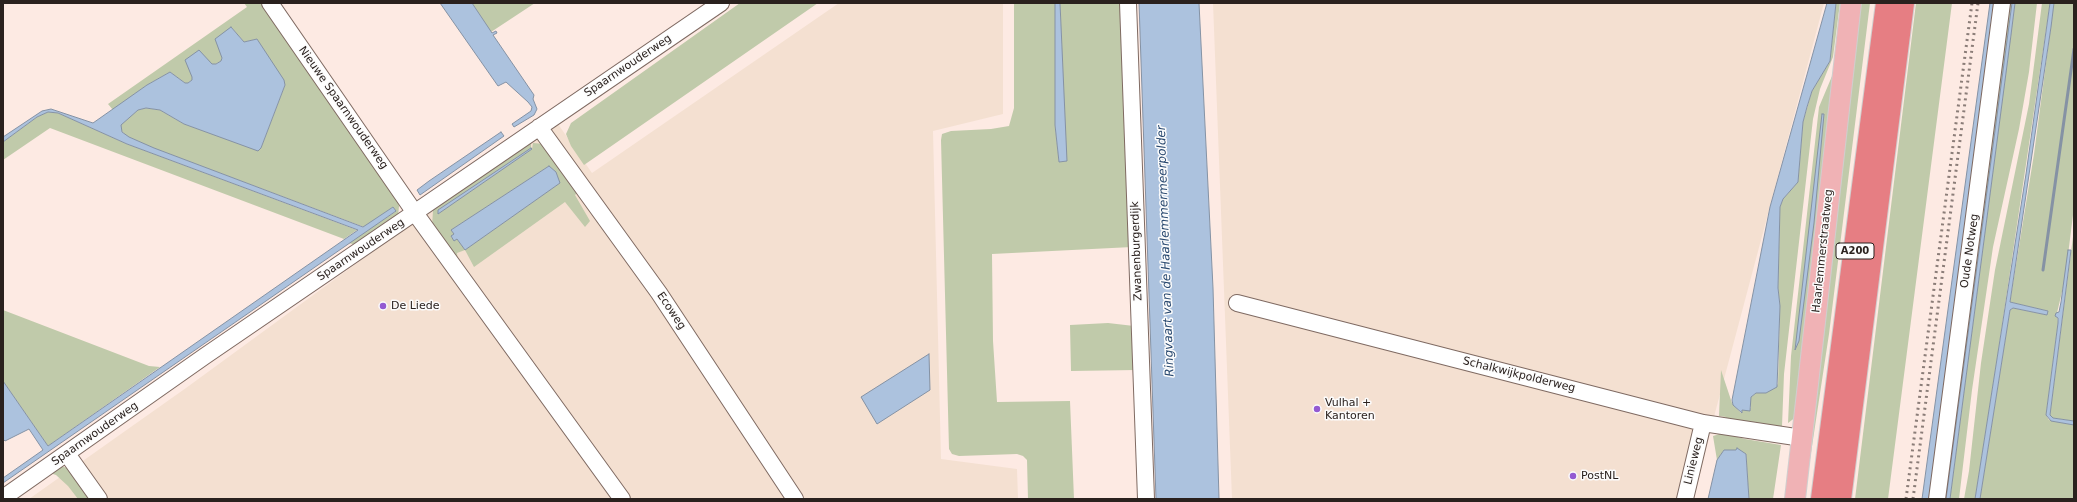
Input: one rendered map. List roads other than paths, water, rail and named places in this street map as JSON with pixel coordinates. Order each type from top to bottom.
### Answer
[{"type":"highway","name":"A200","points":[[1822,499],[1886,3]]},
{"type":"highway","name":"A200","points":[[1840,499],[1903,3]]},
{"type":"main road","name":"Haarlemmerstraatweg","points":[[1795,499],[1851,3]]},
{"type":"street","name":"Nieuwe Spaarnwouderweg","points":[[270,3],[415,213],[622,499]]},
{"type":"street","name":"Spaarnwouderweg","points":[[3,498],[205,356],[721,3]]},
{"type":"street","name":"Zwanenburgerdijk","points":[[1128,3],[1146,499]]},
{"type":"street","name":"Oude Notweg","points":[[1937,499],[2002,3]]},
{"type":"street","name":"Ecoweg","points":[[539,127],[660,293],[795,499]]},
{"type":"street","name":"Schalkwijkpolderweg","points":[[1237,303],[1703,423],[1802,438]]},
{"type":"street","name":"Linieweg","points":[[1685,499],[1703,423]]},
{"type":"street","points":[[67,454],[100,499]]},
{"type":"water","points":[[440,3],[472,3],[492,33],[496,31],[497,33],[493,35],[534,95],[533,99],[537,109],[534,115],[514,127],[512,124],[531,111],[532,107],[506,82],[498,86]]},
{"type":"water","points":[[1055,3],[1060,3],[1067,161],[1059,162],[1055,125]]},
{"type":"water","name":"Ringvaart van de Haarlemmermeerpolder","points":[[1139,3],[1199,3],[1213,288],[1219,499],[1156,499]]},
{"type":"water","points":[[1827,3],[1836,3],[1830,61],[1812,91],[1803,122],[1798,182],[1783,199],[1780,207],[1778,288],[1780,306],[1777,387],[1766,393],[1756,393],[1751,397],[1750,411],[1742,410],[1742,413],[1733,405],[1732,400],[1770,207]]},
{"type":"water","points":[[1990,3],[1996,3],[1930,499],[1922,499]]},
{"type":"water","points":[[2012,3],[2015,3],[1950,499],[1946,499]]},
{"type":"water","points":[[2050,3],[2054,3],[2051,27],[2010,302],[2048,311],[2047,315],[2013,308],[2010,310],[1980,499],[1975,499],[2026,174]]},
{"type":"water","points":[[231,27],[244,42],[257,39],[284,80],[285,85],[261,148],[258,151],[184,124],[160,110],[146,108],[138,110],[121,125],[122,132],[129,137],[154,148],[363,227],[393,207],[396,211],[3,483],[3,478],[43,450],[29,429],[5,441],[3,439],[3,381],[48,446],[358,230],[127,144],[58,113],[48,112],[37,117],[3,142],[3,137],[42,111],[51,109],[93,123],[147,85],[170,72],[185,83],[188,83],[192,80],[192,77],[185,60],[199,50],[212,64],[216,64],[221,61],[222,58],[215,39]]},
{"type":"water","points":[[1822,114],[1824,114],[1814,223],[1799,341],[1795,350]]},
{"type":"water","points":[[501,132],[504,136],[420,195],[417,190]]},
{"type":"water","points":[[531,148],[532,149],[438,214],[438,210]]},
{"type":"water","points":[[549,166],[556,172],[560,183],[465,250],[457,239],[454,241],[451,236],[454,234],[451,230]]},
{"type":"water","points":[[2068,250],[2071,250],[2050,415],[2053,418],[2074,421],[2074,425],[2051,421],[2046,415],[2058,323],[2058,318],[2055,316],[2056,313],[2059,312],[2061,302]]},
{"type":"water","points":[[929,354],[930,390],[877,424],[861,397]]},
{"type":"water","points":[[1737,448],[1746,454],[1749,499],[1708,499],[1717,460],[1724,450],[1736,450]]},
{"type":"waterway","points":[[2043,270],[2074,49]]},
{"type":"railway","points":[[1906,499],[1972,3]]},
{"type":"railway","points":[[1913,499],[1978,3]]},
{"type":"place","name":"De Liede","points":[[383,306]]},
{"type":"place","name":"Vulhal + Kantoren","points":[[1317,409]]},
{"type":"place","name":"PostNL","points":[[1573,476]]}]
